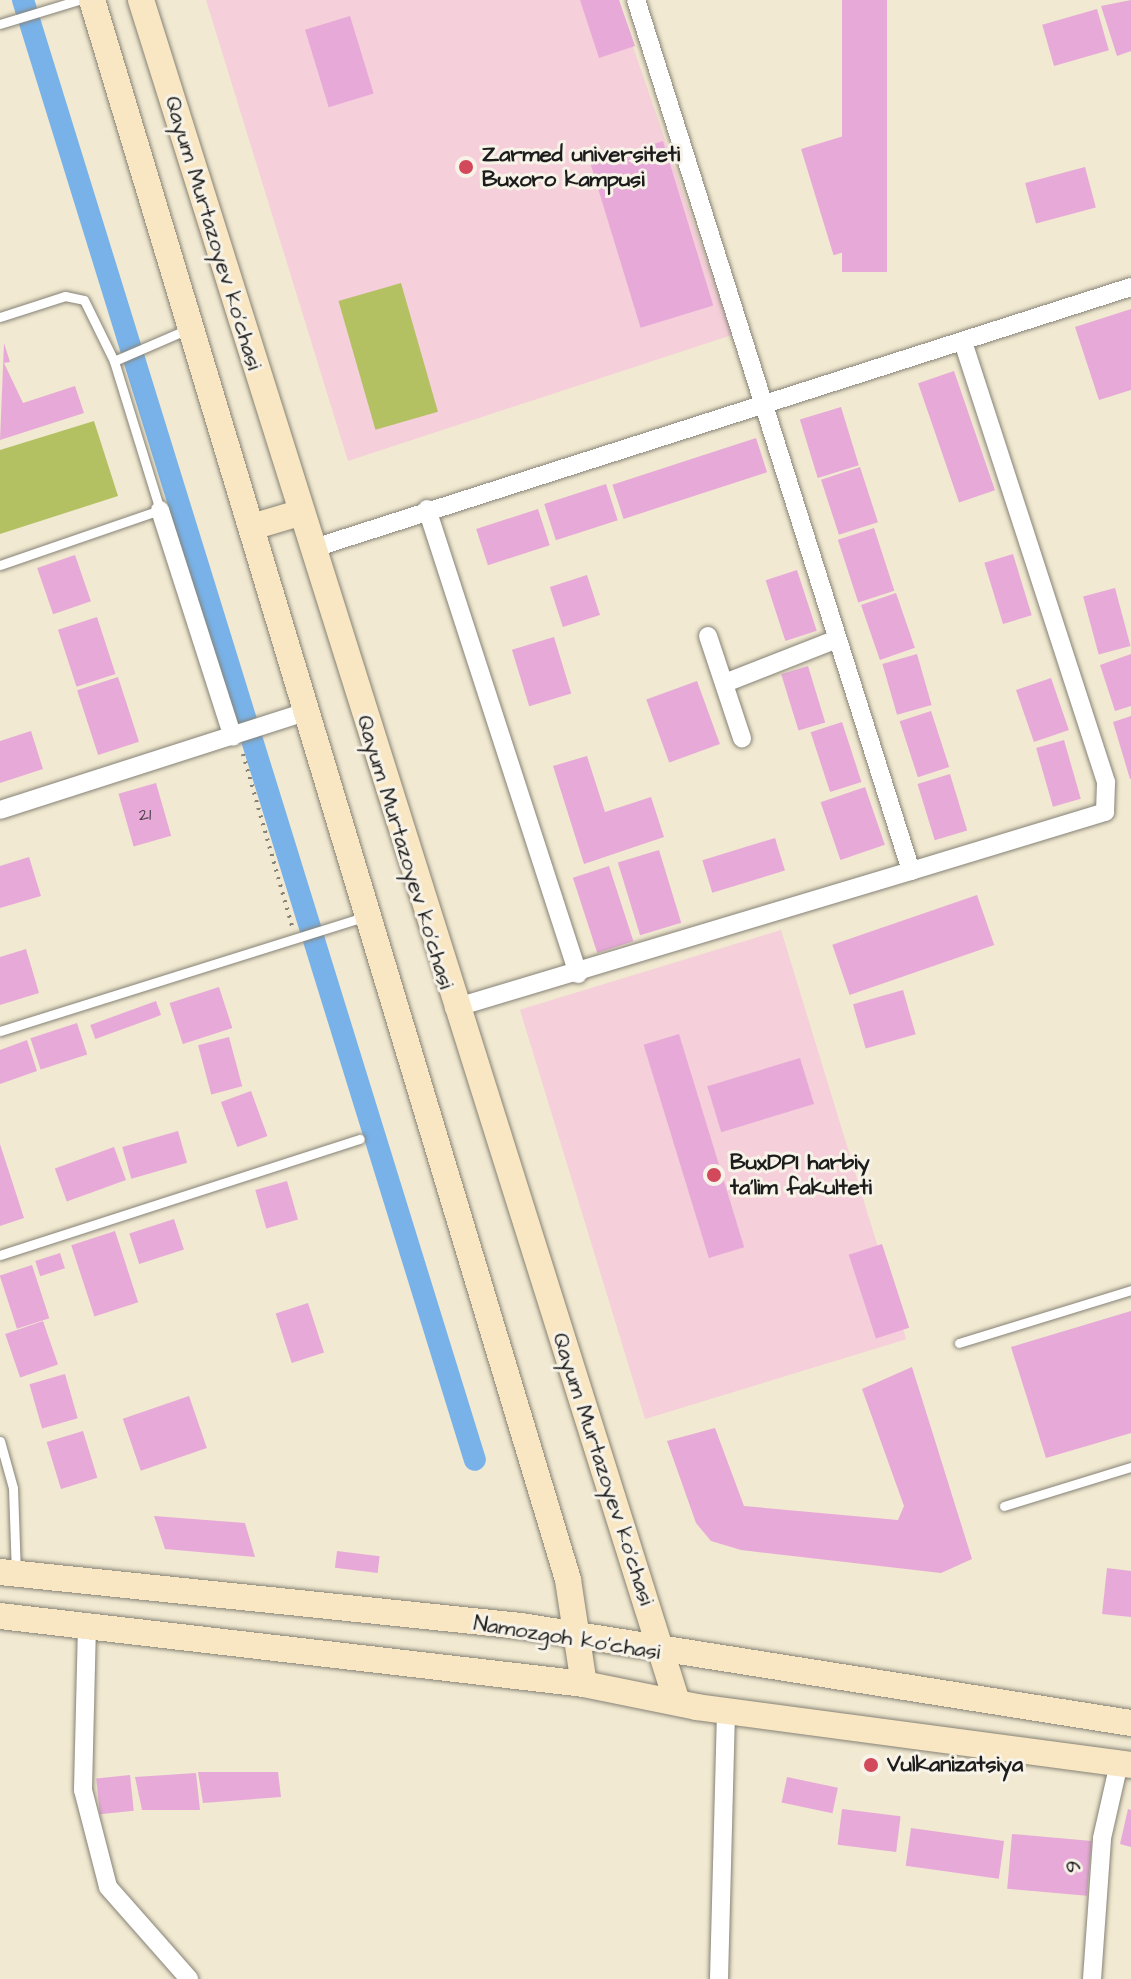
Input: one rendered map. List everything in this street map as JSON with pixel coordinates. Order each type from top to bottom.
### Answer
[{"type":"street","name":"Qayum Murtazoyev ko'chasi","points":[[141,0],[454,1008],[677,1702]]},
{"type":"street","points":[[636,0],[765,404],[835,640],[911,871]]},
{"type":"street","points":[[81,1],[193,328],[370,915],[568,1580],[584,1684]]},
{"type":"street","points":[[311,549],[427,509],[1131,287]]},
{"type":"street","points":[[454,1008],[578,974],[1105,812],[1106,782],[963,342]]},
{"type":"street","points":[[427,509],[578,974]]},
{"type":"street","points":[[160,510],[237,735]]},
{"type":"street","points":[[252,527],[299,513]]},
{"type":"street","points":[[708,636],[742,738]]},
{"type":"street","points":[[725,683],[835,640]]},
{"type":"street","points":[[0,810],[308,711]]},
{"type":"street","name":"Namozgoh ko'chasi","points":[[8,1573],[576,1637],[663,1653],[1131,1723]]},
{"type":"street","name":"Namozgoh ko'chasi","points":[[0,1616],[584,1684],[726,1711],[1125,1764]]},
{"type":"street","points":[[87,1625],[83,1790],[108,1887],[189,1979]]},
{"type":"street","points":[[719,1979],[726,1711]]},
{"type":"street","name":"9","points":[[1092,1979],[1100,1853],[1125,1764]]},
{"type":"lane","points":[[0,24],[81,1]]},
{"type":"lane","points":[[0,317],[65,296],[84,300],[114,361],[160,510],[0,565]]},
{"type":"lane","points":[[114,361],[128,357],[146,343],[193,328]]},
{"type":"lane","points":[[0,1031],[300,934],[370,915]]},
{"type":"lane","points":[[0,1255],[360,1139]]},
{"type":"lane","points":[[959,1343],[1131,1290]]},
{"type":"lane","points":[[0,1441],[13,1488],[8,1573]]},
{"type":"lane","points":[[1004,1506],[1131,1467]]},
{"type":"path","points":[[237,735],[300,934]]},
{"type":"shaded area","name":"Zarmed universiteti Buxoro kampusi","points":[[206,0],[617,0],[732,335],[348,461]]},
{"type":"shaded area","name":"BuxDPI harbiy ta'lim fakulteti","points":[[781,930],[906,1339],[645,1419],[520,1010]]},
{"type":"green space","points":[[401,283],[438,412],[375,430],[339,301]]},
{"type":"green space","points":[[94,421],[118,496],[0,534],[0,450]]},
{"type":"building","points":[[580,0],[619,0],[635,46],[599,58]]},
{"type":"building","points":[[842,0],[887,0],[887,272],[842,272]]},
{"type":"building","points":[[1131,0],[1131,51],[1117,56],[1101,6]]},
{"type":"building","points":[[1097,9],[1109,50],[1054,66],[1042,25]]},
{"type":"building","points":[[350,16],[374,93],[329,107],[305,30]]},
{"type":"building","points":[[847,135],[879,241],[834,255],[801,149]]},
{"type":"building","points":[[663,141],[713,305],[641,328],[590,163]]},
{"type":"building","points":[[1085,167],[1096,208],[1036,224],[1025,183]]},
{"type":"building","points":[[1131,309],[1131,390],[1099,400],[1075,327]]},
{"type":"building","points":[[4,343],[10,362],[4,363],[23,403],[75,386],[84,413],[0,440]]},
{"type":"building","points":[[954,371],[995,490],[959,503],[918,383]]},
{"type":"building","points":[[841,407],[859,465],[818,478],[800,420]]},
{"type":"building","points":[[756,438],[767,472],[624,519],[612,485]]},
{"type":"building","points":[[860,467],[878,522],[839,535],[821,480]]},
{"type":"building","points":[[606,484],[618,520],[556,540],[544,504]]},
{"type":"building","points":[[538,509],[550,545],[488,565],[476,529]]},
{"type":"building","points":[[874,528],[894,591],[858,603],[838,540]]},
{"type":"building","points":[[1013,554],[1032,615],[1003,624],[984,563]]},
{"type":"building","points":[[75,555],[91,601],[53,614],[37,568]]},
{"type":"building","points":[[797,570],[817,631],[785,641],[766,580]]},
{"type":"building","points":[[587,575],[600,615],[563,627],[550,587]]},
{"type":"building","points":[[1115,588],[1131,646],[1099,654],[1083,597]]},
{"type":"building","points":[[896,593],[915,648],[880,660],[861,605]]},
{"type":"building","points":[[97,617],[116,674],[77,687],[58,630]]},
{"type":"building","points":[[554,637],[571,693],[529,706],[512,650]]},
{"type":"building","points":[[917,654],[932,705],[897,715],[882,664]]},
{"type":"building","points":[[1131,654],[1131,706],[1115,711],[1100,665]]},
{"type":"building","points":[[808,666],[825,722],[798,731],[781,674]]},
{"type":"building","points":[[118,677],[139,742],[98,755],[77,690]]},
{"type":"building","points":[[1051,678],[1069,730],[1034,742],[1016,690]]},
{"type":"building","points":[[697,681],[720,744],[669,762],[646,699]]},
{"type":"building","points":[[931,711],[949,767],[918,777],[900,721]]},
{"type":"building","points":[[1131,716],[1131,779],[1130,779],[1113,722]]},
{"type":"building","points":[[842,722],[861,782],[830,792],[811,732]]},
{"type":"building","points":[[31,731],[43,769],[0,783],[0,741]]},
{"type":"building","points":[[1064,740],[1081,799],[1053,807],[1036,748]]},
{"type":"building","points":[[587,756],[605,812],[651,797],[664,837],[584,864],[553,766]]},
{"type":"building","points":[[950,774],[967,830],[935,840],[917,784]]},
{"type":"building","points":[[156,783],[171,836],[134,847],[119,794]]},
{"type":"building","points":[[865,787],[885,845],[840,860],[821,802]]},
{"type":"building","points":[[775,838],[785,871],[712,893],[702,860]]},
{"type":"building","points":[[659,850],[681,923],[640,935],[618,863]]},
{"type":"building","points":[[29,857],[41,896],[0,908],[0,866]]},
{"type":"building","points":[[609,866],[633,941],[597,953],[573,878]]},
{"type":"building","points":[[977,895],[994,945],[850,995],[832,945]]},
{"type":"building","points":[[26,949],[39,993],[0,1005],[0,957]]},
{"type":"building","points":[[219,987],[232,1028],[183,1044],[170,1003]]},
{"type":"building","points":[[903,990],[916,1034],[866,1049],[853,1004]]},
{"type":"building","points":[[156,1001],[161,1015],[95,1039],[90,1025]]},
{"type":"building","points":[[77,1023],[87,1054],[41,1070],[30,1038]]},
{"type":"building","points":[[679,1034],[744,1247],[709,1258],[644,1045]]},
{"type":"building","points":[[229,1037],[242,1086],[211,1095],[198,1045]]},
{"type":"building","points":[[27,1040],[37,1071],[0,1084],[0,1050]]},
{"type":"building","points":[[800,1058],[814,1104],[721,1132],[707,1086]]},
{"type":"building","points":[[251,1091],[267,1136],[237,1147],[221,1102]]},
{"type":"building","points":[[178,1131],[187,1163],[131,1179],[122,1147]]},
{"type":"building","points":[[0,1144],[24,1218],[0,1226]]},
{"type":"building","points":[[114,1147],[126,1180],[67,1201],[55,1169]]},
{"type":"building","points":[[287,1181],[298,1219],[266,1229],[255,1190]]},
{"type":"building","points":[[174,1219],[184,1249],[139,1264],[129,1234]]},
{"type":"building","points":[[115,1231],[138,1302],[94,1317],[71,1245]]},
{"type":"building","points":[[882,1244],[909,1328],[876,1339],[849,1255]]},
{"type":"building","points":[[60,1253],[65,1268],[40,1276],[35,1261]]},
{"type":"building","points":[[32,1265],[49,1318],[17,1329],[0,1275]]},
{"type":"building","points":[[308,1303],[324,1352],[292,1363],[276,1314]]},
{"type":"building","points":[[1131,1311],[1131,1433],[1046,1458],[1011,1347]]},
{"type":"building","points":[[43,1321],[58,1364],[20,1378],[5,1334]]},
{"type":"building","points":[[912,1367],[972,1559],[941,1573],[741,1550],[711,1541],[696,1523],[667,1441],[715,1428],[744,1506],[898,1520],[904,1506],[862,1389]]},
{"type":"building","points":[[65,1374],[78,1418],[42,1428],[29,1384]]},
{"type":"building","points":[[189,1396],[207,1448],[141,1471],[123,1419]]},
{"type":"building","points":[[83,1431],[97,1478],[61,1489],[47,1442]]},
{"type":"building","points":[[154,1516],[245,1523],[255,1557],[165,1549]]},
{"type":"building","points":[[337,1551],[380,1556],[378,1573],[335,1568]]},
{"type":"building","points":[[1107,1568],[1131,1571],[1131,1617],[1102,1614]]},
{"type":"building","points":[[198,1772],[278,1772],[281,1797],[203,1803]]},
{"type":"building","points":[[196,1773],[200,1810],[142,1810],[135,1777]]},
{"type":"building","points":[[130,1775],[134,1811],[100,1814],[96,1779]]},
{"type":"building","points":[[787,1777],[838,1788],[832,1813],[782,1802]]},
{"type":"building","points":[[842,1809],[901,1816],[896,1852],[838,1845]]},
{"type":"building","points":[[1128,1809],[1131,1810],[1131,1847],[1120,1844]]},
{"type":"building","points":[[911,1828],[1004,1841],[999,1879],[906,1866]]},
{"type":"building","points":[[1012,1834],[1092,1841],[1087,1896],[1007,1889]]},
{"type":"waterway","points":[[23,0],[475,1460]]},
{"type":"place","name":"Zarmed universiteti Buxoro kampusi","points":[[466,167]]},
{"type":"place","name":"BuxDPI harbiy ta'lim fakulteti","points":[[714,1175]]},
{"type":"place","name":"Vulkanizatsiya","points":[[871,1765]]}]
